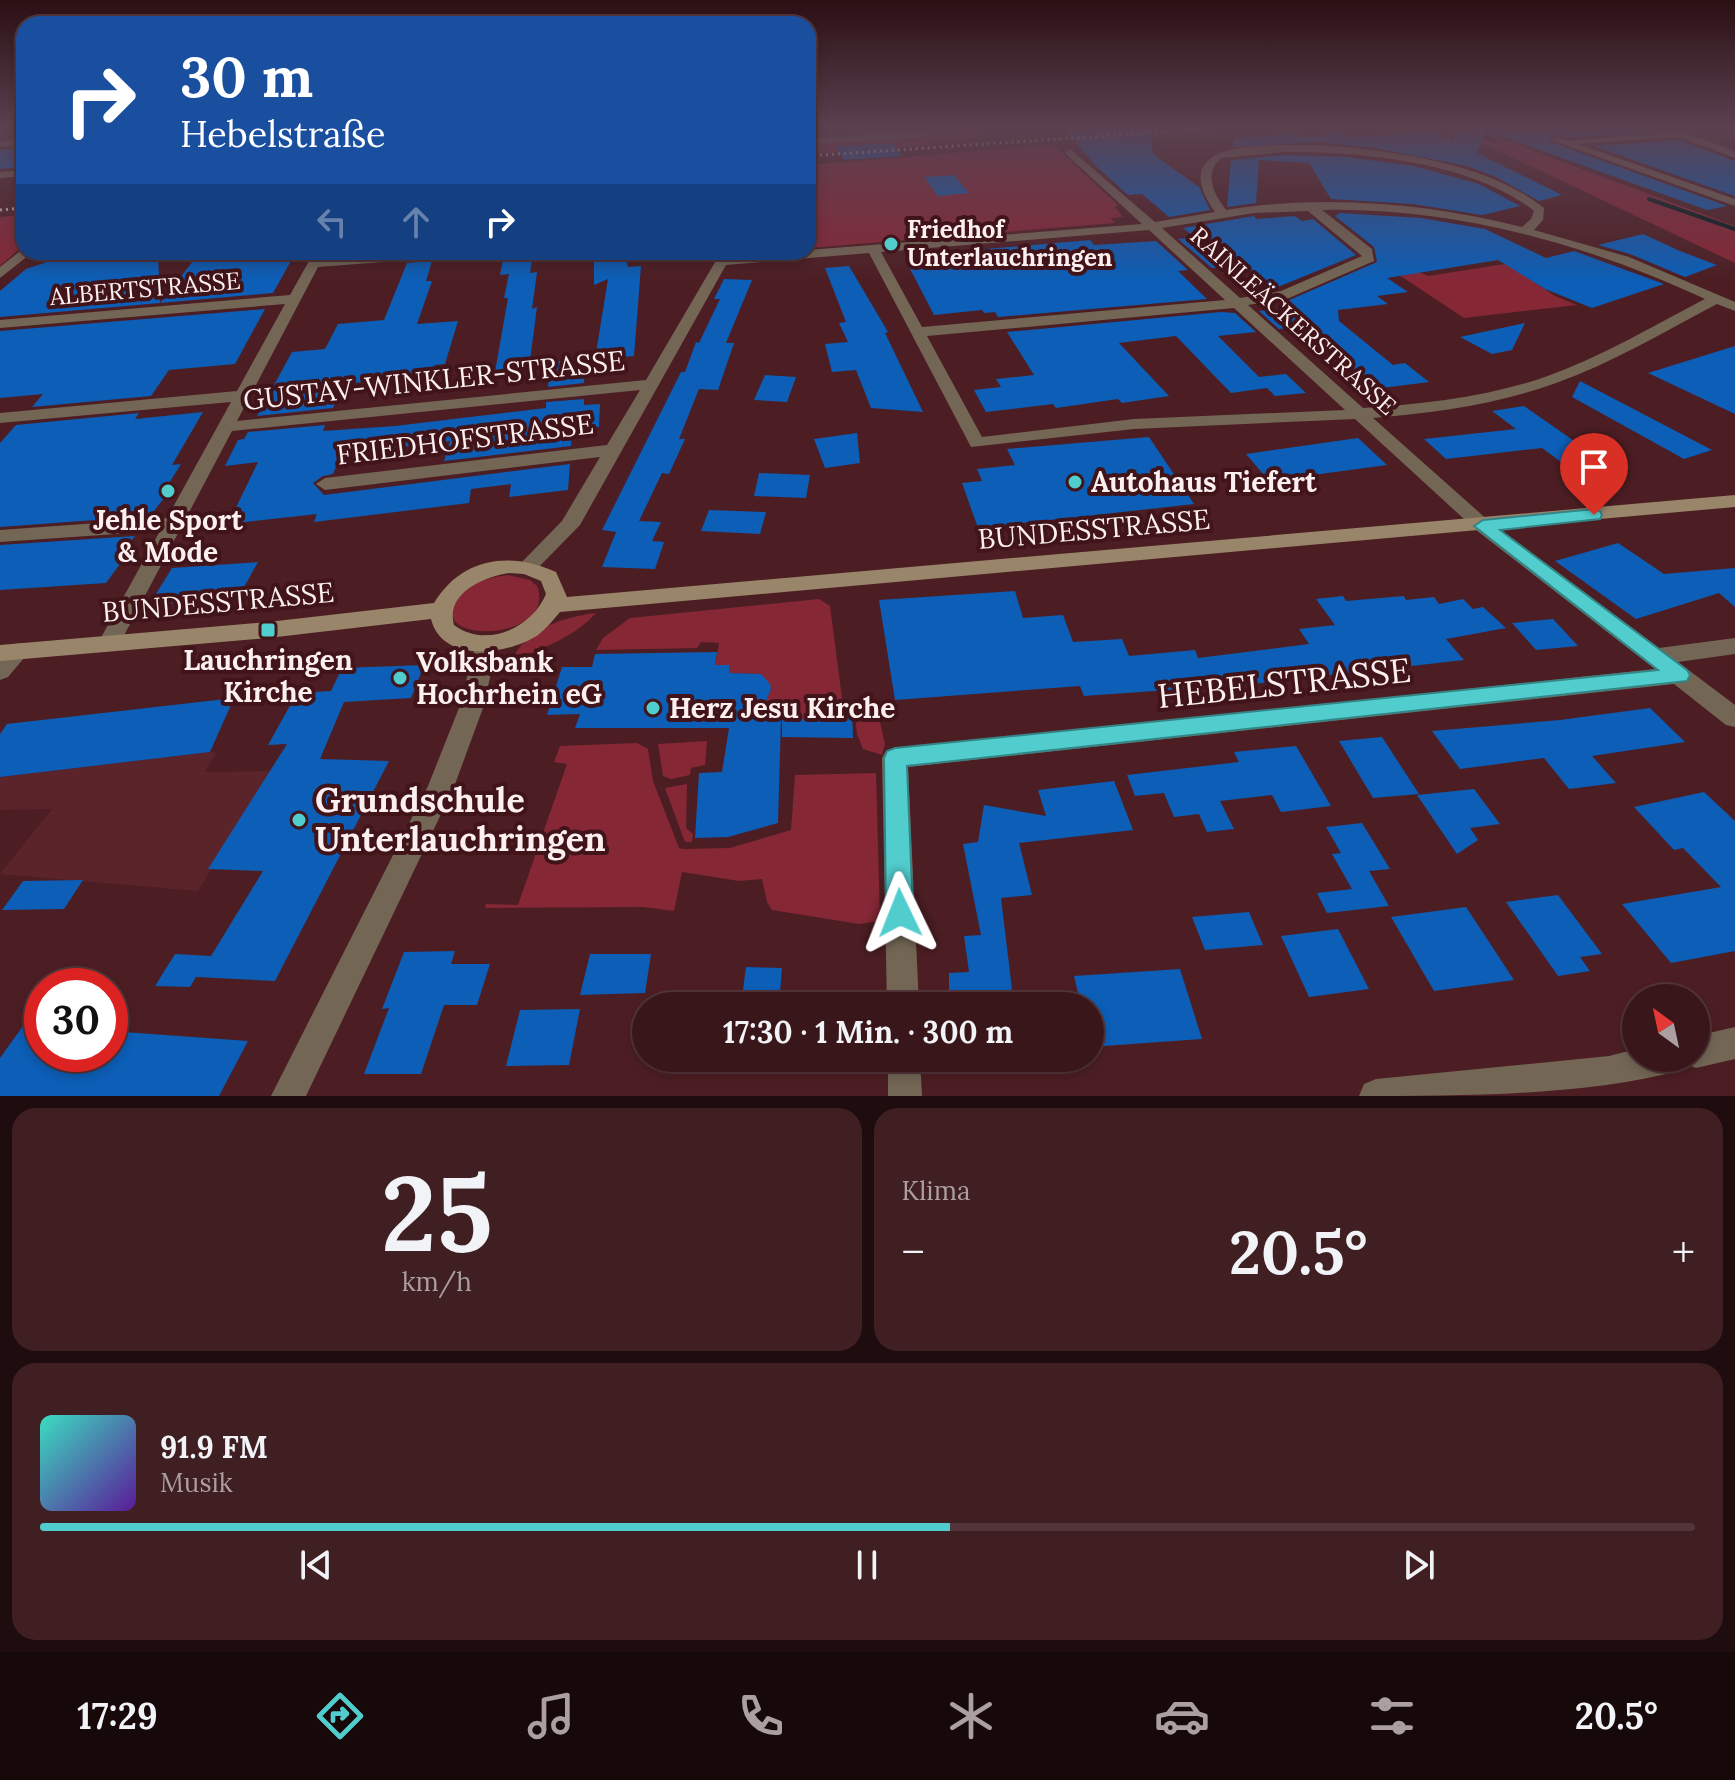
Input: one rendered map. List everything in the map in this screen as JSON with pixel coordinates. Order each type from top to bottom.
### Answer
[{"type":"main road","name":"BUNDESSTRASSE","points":[[554,605],[1483,526],[1735,501]]},
{"type":"main road","points":[[509,566],[527,567],[549,577],[555,585],[554,605],[549,614],[528,631],[487,643],[456,637],[446,630],[441,621],[441,610],[453,591],[473,576],[509,566]]},
{"type":"main road","name":"BUNDESSTRASSE","points":[[10,652],[268,630],[441,610]]},
{"type":"street","name":"RAINLEÄCKERSTRASSE","points":[[1099,179],[1483,526],[1735,718]]},
{"type":"street","points":[[1206,179],[1211,199],[1222,213]]},
{"type":"street","points":[[1477,179],[1507,189],[1540,210],[1537,220],[1527,229]]},
{"type":"street","points":[[1666,179],[1735,203]]},
{"type":"street","points":[[919,332],[1238,303],[1284,295],[1369,258],[1368,252],[1311,207]]},
{"type":"street","points":[[816,252],[1151,227],[1222,213],[1311,207],[1432,214],[1527,229],[1607,255],[1719,297],[1735,307]]},
{"type":"street","points":[[873,249],[977,443],[1131,425],[1453,405],[1528,387],[1606,357],[1735,290]]},
{"type":"street","points":[[0,274],[16,260]]},
{"type":"street","points":[[109,643],[315,260]]},
{"type":"street","name":"FRIEDHOFSTRASSE","points":[[527,567],[570,525],[723,260]]},
{"type":"street","name":"ALBERTSTRASSE","points":[[0,324],[293,299]]},
{"type":"street","name":"GUSTAV-WINKLER-STRASSE","points":[[224,427],[650,384]]},
{"type":"street","points":[[0,418],[240,396]]},
{"type":"street","name":"FRIEDHOFSTRASSE","points":[[325,484],[613,450]]},
{"type":"street","points":[[0,536],[171,524]]},
{"type":"street","points":[[288,1096],[441,787],[474,697],[487,643]]},
{"type":"street","points":[[1657,657],[1735,646]]},
{"type":"street","points":[[0,671],[10,652]]},
{"type":"street","name":"HEBELSTRASSE","points":[[903,992],[895,758],[1680,675]]},
{"type":"street","points":[[1710,1049],[1735,1043]]},
{"type":"street","points":[[1376,1096],[1622,1069]]},
{"type":"street","points":[[904,1072],[905,1096]]},
{"type":"shaded area","points":[[816,179],[1090,179],[1118,205],[1115,207],[1123,217],[1111,218],[1115,223],[816,247]]},
{"type":"shaded area","points":[[1558,179],[1609,179],[1735,226],[1735,263]]},
{"type":"shaded area","points":[[16,216],[16,252],[0,266],[0,217]]},
{"type":"shaded area","points":[[1456,230],[1555,296],[1577,305],[1464,318],[1384,265],[1405,266],[1428,276],[1505,264]]},
{"type":"shaded area","points":[[508,575],[530,580],[537,586],[538,605],[529,618],[512,627],[492,631],[473,630],[458,624],[452,614],[462,592],[480,581]]},
{"type":"shaded area","points":[[819,599],[830,606],[842,698],[852,712],[822,713],[822,719],[772,720],[754,727],[771,689],[761,674],[729,673],[730,665],[715,665],[719,643],[701,642],[697,648],[596,650],[603,638],[630,618]]},
{"type":"shaded area","points":[[596,613],[568,636],[512,662],[517,651],[535,633],[558,622]]},
{"type":"shaded area","points":[[855,713],[880,722],[885,744],[882,755],[863,749],[857,734]]},
{"type":"shaded area","points":[[707,741],[705,765],[691,768],[690,775],[671,779],[663,776],[658,744]]},
{"type":"shaded area","points":[[637,743],[648,749],[653,781],[679,848],[683,849],[730,848],[791,830],[795,775],[876,773],[880,921],[859,924],[772,910],[762,879],[739,881],[682,872],[674,911],[643,907],[485,908],[486,904],[518,905],[567,764],[554,762],[560,746]]},
{"type":"shaded area","points":[[216,753],[205,772],[270,771],[198,891],[0,874],[52,809],[0,810],[0,777]]},
{"type":"shaded area","points":[[687,784],[686,828],[693,834],[692,842],[685,842],[665,788]]},
{"type":"building","points":[[926,179],[957,179],[969,193],[938,196]]},
{"type":"building","points":[[1111,179],[1188,179],[1199,187],[1210,210],[1169,217],[1142,194],[1128,195]]},
{"type":"building","points":[[1229,179],[1258,179],[1256,203],[1227,207]]},
{"type":"building","points":[[1319,179],[1461,179],[1479,184],[1520,206],[1482,215],[1413,204],[1331,199]]},
{"type":"building","points":[[1500,179],[1530,179],[1562,195],[1539,201]]},
{"type":"building","points":[[1621,179],[1653,179],[1727,206],[1707,210]]},
{"type":"building","points":[[1687,179],[1735,179],[1735,196]]},
{"type":"building","points":[[1340,213],[1421,218],[1485,229],[1546,258],[1574,251],[1664,284],[1592,308],[1545,289],[1498,260],[1387,278],[1408,292],[1377,296],[1388,304],[1338,310],[1339,321],[1393,365],[1405,363],[1429,382],[1374,389],[1301,327],[1279,329],[1259,311],[1295,308],[1287,301],[1377,262],[1374,247],[1335,216]]},
{"type":"building","points":[[1254,216],[1256,219],[1295,216],[1302,221],[1313,219],[1356,255],[1273,289],[1251,271],[1241,272],[1234,267],[1212,268],[1178,239],[1195,237],[1183,228]]},
{"type":"building","points":[[1643,234],[1717,265],[1685,277],[1630,254],[1598,245]]},
{"type":"building","points":[[1090,240],[1094,245],[1156,241],[1188,270],[1178,271],[1207,299],[998,317],[995,312],[984,313],[982,310],[934,315],[906,261],[954,257],[951,252]]},
{"type":"building","points":[[47,260],[158,260],[160,303],[0,317],[0,291],[26,269]]},
{"type":"building","points":[[194,260],[292,260],[273,293],[160,303]]},
{"type":"building","points":[[503,260],[532,260],[530,273],[537,272],[532,309],[537,307],[529,368],[495,372],[508,298],[504,298],[509,274],[500,275]]},
{"type":"building","points":[[594,260],[626,260],[628,267],[641,266],[634,356],[595,359],[608,279],[594,285]]},
{"type":"building","points":[[432,261],[426,281],[432,281],[417,324],[458,321],[445,364],[435,365],[430,381],[394,384],[396,378],[344,384],[333,408],[257,416],[292,352],[325,349],[338,324],[384,320],[407,263]]},
{"type":"building","points":[[849,266],[888,332],[885,333],[923,412],[871,408],[856,370],[832,372],[825,344],[848,342],[839,323],[846,322],[825,268]]},
{"type":"building","points":[[724,279],[752,280],[726,343],[734,343],[718,390],[699,389],[679,439],[685,439],[669,474],[662,473],[639,521],[661,522],[652,541],[664,542],[655,569],[602,567],[616,532],[602,530],[681,372],[685,372],[696,342],[699,343],[720,299],[714,299]]},
{"type":"building","points":[[265,309],[235,364],[169,370],[151,396],[32,407],[43,394],[0,398],[0,331]]},
{"type":"building","points":[[1235,313],[1256,332],[1218,336],[1259,377],[1286,374],[1306,393],[1275,396],[1267,388],[1231,393],[1176,336],[1119,343],[1169,396],[1122,403],[1118,399],[1056,408],[1053,404],[986,412],[974,390],[1001,387],[996,379],[1034,375],[1007,332]]},
{"type":"building","points":[[1525,323],[1512,350],[1492,354],[1460,337]]},
{"type":"building","points":[[1735,346],[1735,414],[1648,373]]},
{"type":"building","points":[[585,358],[584,383],[548,387],[550,362]]},
{"type":"building","points":[[765,375],[796,377],[787,402],[754,400]]},
{"type":"building","points":[[1580,381],[1712,450],[1684,459],[1572,397]]},
{"type":"building","points":[[584,399],[584,405],[600,404],[599,427],[572,429],[571,446],[444,461],[450,441],[341,454],[333,474],[313,483],[324,495],[570,464],[568,490],[509,497],[511,484],[471,489],[469,503],[314,522],[317,514],[228,524],[258,462],[225,466],[238,440],[244,439],[248,432],[325,425],[323,431],[395,426],[546,408],[546,402]]},
{"type":"building","points":[[1524,406],[1600,459],[1565,465],[1542,448],[1446,459],[1424,439],[1516,429],[1492,411]]},
{"type":"building","points":[[203,412],[172,465],[181,464],[166,488],[172,488],[150,516],[0,527],[0,443],[16,425],[139,413],[135,419]]},
{"type":"building","points":[[857,433],[860,463],[825,468],[814,439]]},
{"type":"building","name":"Autohaus Tiefert","points":[[1149,437],[1194,504],[978,528],[962,483],[982,481],[977,469],[1015,465],[1007,449]]},
{"type":"building","points":[[1358,438],[1387,465],[1269,481],[1246,454]]},
{"type":"building","points":[[759,473],[810,475],[806,498],[754,496]]},
{"type":"building","points":[[709,510],[766,512],[760,534],[701,531]]},
{"type":"building","points":[[135,536],[118,558],[125,557],[106,583],[0,590],[0,545]]},
{"type":"building","points":[[1618,543],[1664,574],[1735,568],[1735,607],[1719,593],[1636,619],[1555,561]]},
{"type":"building","points":[[258,562],[243,589],[196,593],[190,602],[149,605],[172,568]]},
{"type":"building","points":[[1015,591],[1023,618],[1063,615],[1073,642],[1122,639],[1129,656],[1195,650],[1198,658],[1309,644],[1299,629],[1335,625],[1316,599],[1343,596],[1346,601],[1434,597],[1439,604],[1463,599],[1473,609],[1483,607],[1506,628],[1446,639],[1464,660],[1252,684],[1084,696],[1080,686],[895,700],[879,600]]},
{"type":"building","points":[[1553,619],[1578,646],[1536,650],[1512,623]]},
{"type":"building","name":"Herz Jesu Kirche","points":[[717,652],[715,665],[730,665],[729,673],[761,674],[770,684],[771,689],[758,720],[781,719],[778,823],[728,837],[695,838],[699,773],[722,772],[729,728],[575,728],[580,714],[547,715],[562,667],[592,667],[595,654]]},
{"type":"building","points":[[424,665],[411,698],[344,702],[320,759],[389,761],[275,981],[196,977],[190,987],[155,986],[175,954],[211,956],[263,871],[208,869],[287,744],[268,745],[297,693],[331,691],[342,668]]},
{"type":"building","points":[[234,698],[210,752],[0,777],[0,734],[7,724]]},
{"type":"building","points":[[1650,708],[1685,742],[1592,756],[1616,783],[1569,789],[1544,758],[1460,769],[1432,731],[1560,720]]},
{"type":"building","points":[[852,712],[853,738],[782,737],[782,719],[822,719],[822,713]]},
{"type":"building","points":[[1382,737],[1419,794],[1373,798],[1339,741]]},
{"type":"building","points":[[1296,746],[1331,806],[1281,812],[1272,795],[1220,801],[1234,829],[1207,832],[1199,814],[1174,817],[1164,793],[1135,796],[1127,775],[1239,762],[1234,752]]},
{"type":"building","points":[[1114,781],[1133,830],[1019,843],[1032,895],[1001,898],[1012,992],[949,992],[949,973],[969,972],[964,936],[981,935],[963,844],[978,842],[984,805],[1046,816],[1038,790]]},
{"type":"building","points":[[1474,789],[1500,824],[1470,828],[1478,840],[1457,854],[1417,795]]},
{"type":"building","points":[[1704,792],[1735,821],[1735,951],[1671,963],[1622,904],[1721,887],[1683,848],[1674,850],[1634,807]]},
{"type":"building","points":[[1362,823],[1390,869],[1369,871],[1389,906],[1327,913],[1317,893],[1352,889],[1332,854],[1341,853],[1326,827]]},
{"type":"building","points":[[83,880],[64,909],[2,910],[23,881]]},
{"type":"building","points":[[1558,895],[1602,954],[1580,957],[1590,971],[1558,976],[1506,902]]},
{"type":"building","points":[[1466,907],[1514,980],[1434,991],[1391,917]]},
{"type":"building","points":[[1249,912],[1263,945],[1205,950],[1192,917]]},
{"type":"building","points":[[1338,929],[1369,989],[1309,997],[1281,936]]},
{"type":"building","points":[[455,951],[451,964],[490,964],[477,1005],[444,1005],[421,1074],[364,1074],[389,1008],[382,1009],[404,952]]},
{"type":"building","points":[[590,954],[651,954],[645,992],[580,995]]},
{"type":"building","points":[[746,967],[782,968],[780,992],[743,992]]},
{"type":"building","points":[[1180,969],[1202,1039],[1104,1046],[1104,992],[1078,992],[1074,976]]},
{"type":"building","points":[[580,1009],[569,1065],[506,1066],[520,1010]]},
{"type":"building","points":[[23,1026],[24,1072],[128,1072],[128,1032],[248,1041],[219,1096],[0,1096],[0,1058]]},
{"type":"waterway","points":[[1649,199],[1735,229]]},
{"type":"railway","points":[[0,210],[16,209]]},
{"type":"place","name":"Friedhof Unterlauchringen","points":[[891,244]]},
{"type":"place","name":"Autohaus Tiefert","points":[[1075,482]]},
{"type":"place","name":"Jehle Sport & Mode","points":[[168,491]]},
{"type":"place","name":"Lauchringen Kirche","points":[[268,630]]},
{"type":"place","name":"Volksbank Hochrhein eG","points":[[400,678]]},
{"type":"place","name":"Herz Jesu Kirche","points":[[653,708]]},
{"type":"place","name":"Grundschule Unterlauchringen","points":[[299,820]]},
{"type":"route","points":[[900,913],[895,758],[1680,675],[1483,526],[1594,515]]}]
